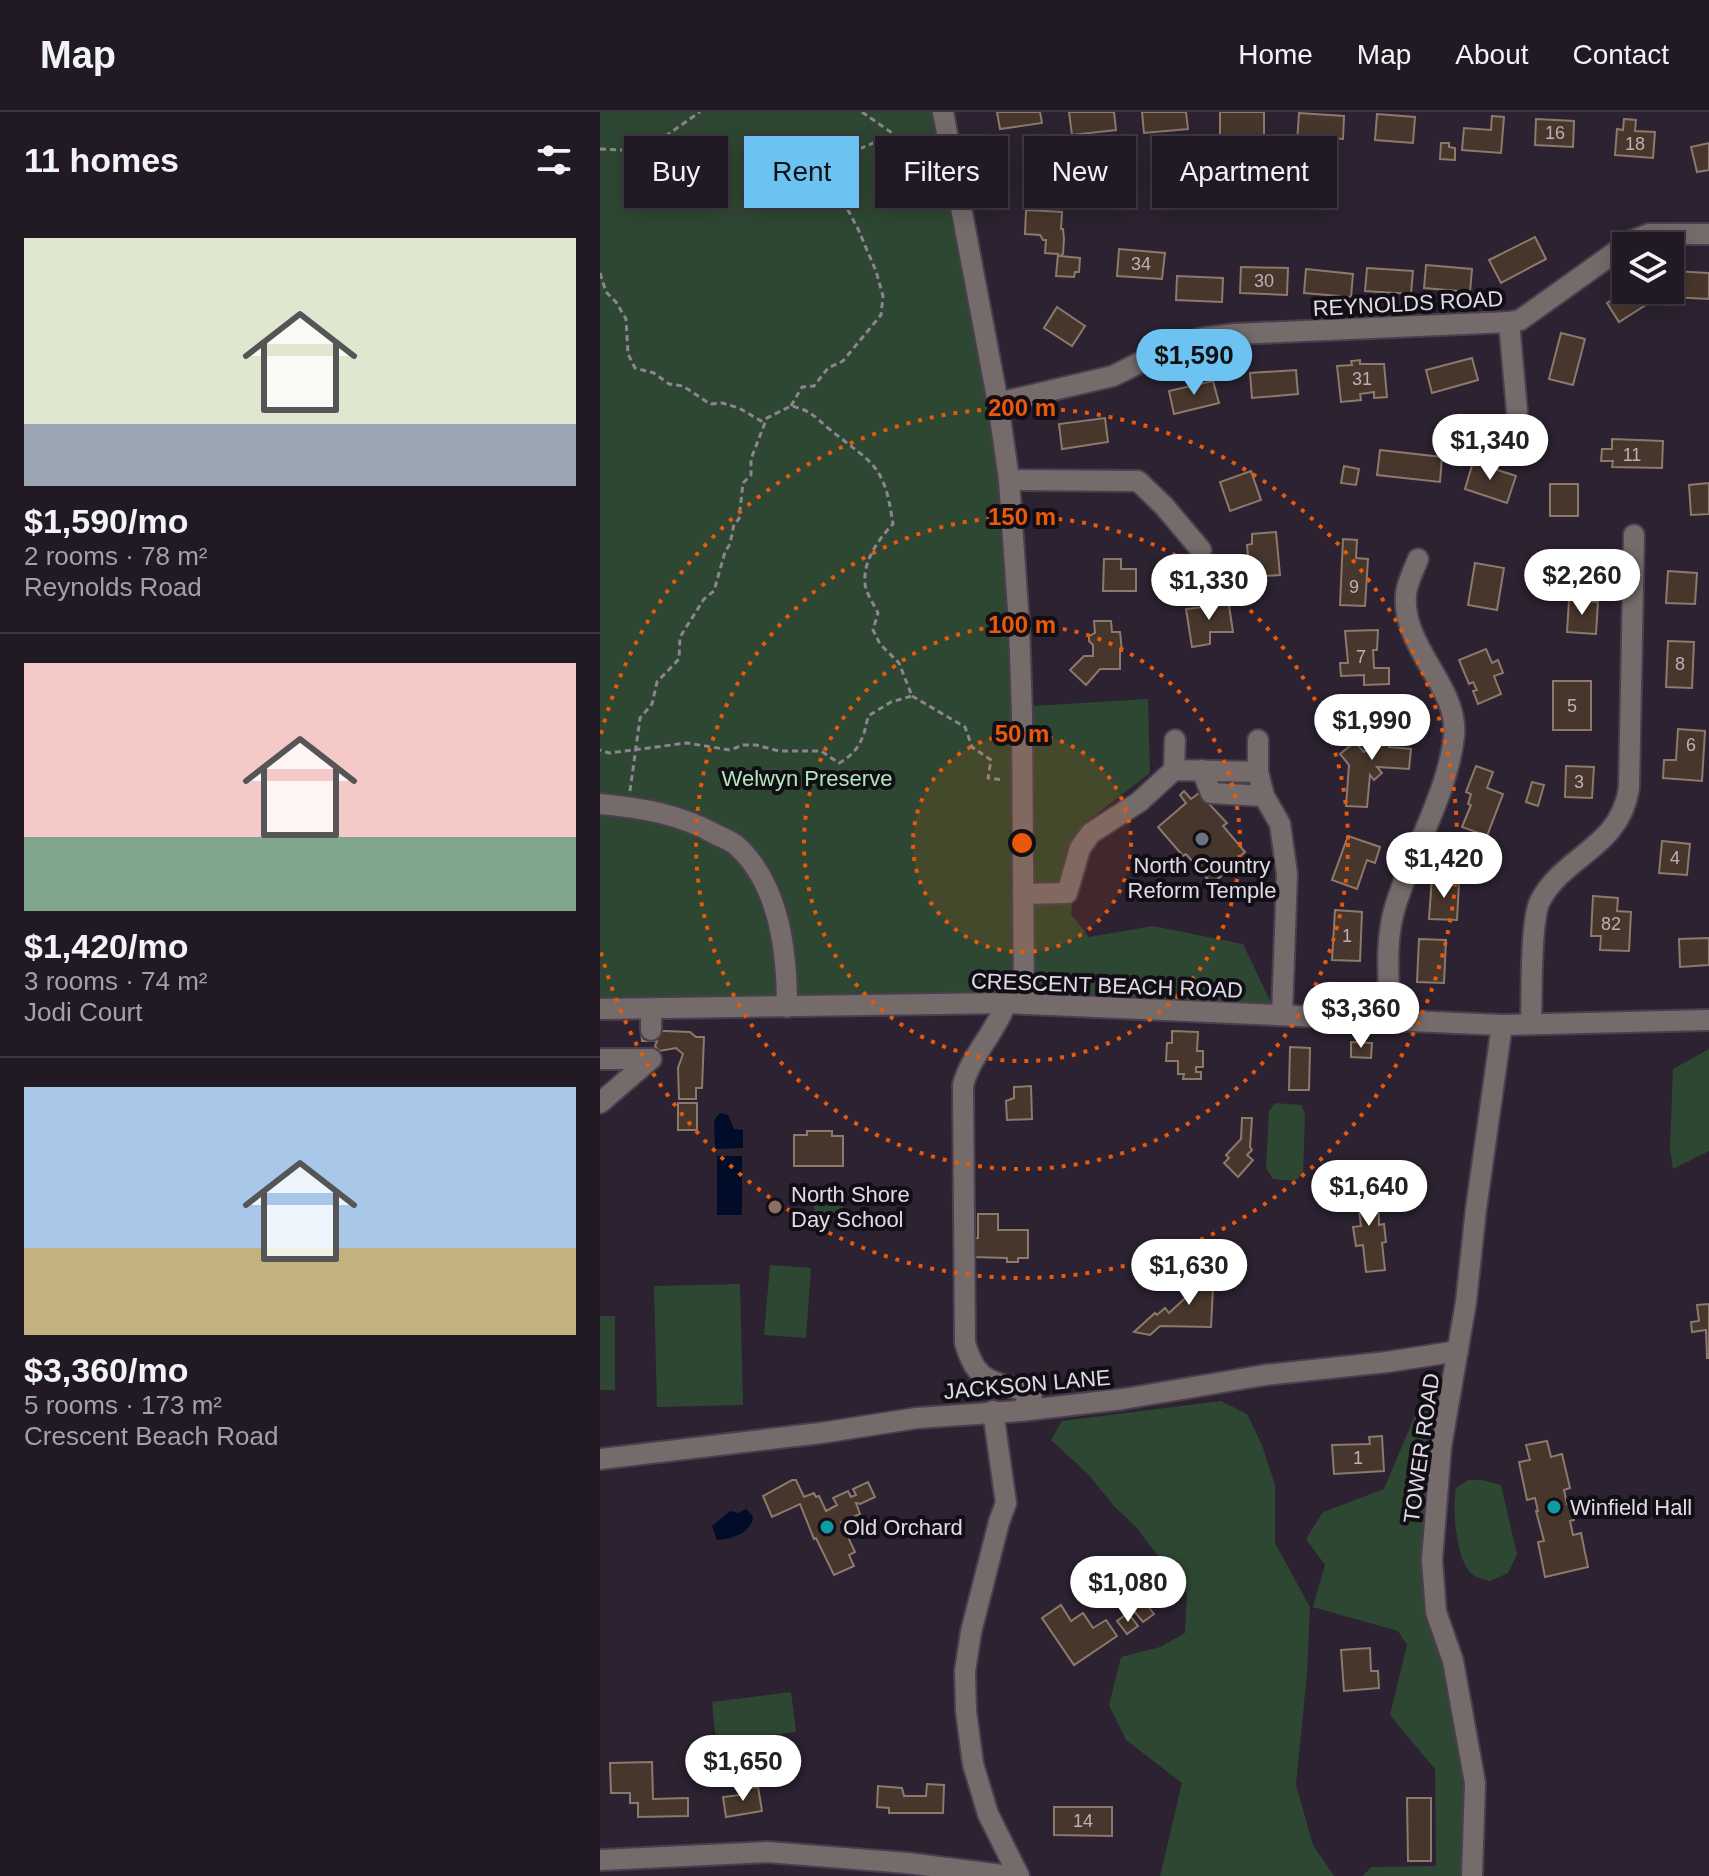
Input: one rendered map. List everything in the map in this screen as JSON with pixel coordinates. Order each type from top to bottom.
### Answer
[{"type":"street","points":[[943,112],[998,403],[1009,480],[1019,624],[1022,782],[1023,894],[1015,1004],[1000,1021],[967,1072],[963,1085],[965,1343],[970,1360],[980,1375],[994,1383],[1027,1391],[1032,1396],[1020,1411]]},
{"type":"street","name":"REYNOLDS ROAD","points":[[998,403],[1113,376],[1167,349],[1202,338],[1520,320],[1631,241],[1649,234],[1709,234]]},
{"type":"street","points":[[1509,322],[1517,411]]},
{"type":"street","points":[[1009,480],[1138,481],[1201,550]]},
{"type":"street","points":[[1531,1023],[1535,923],[1539,902],[1618,824],[1626,806],[1629,788],[1634,535]]},
{"type":"street","points":[[1390,1020],[1389,955],[1395,907],[1445,775],[1454,734],[1441,685],[1417,647],[1407,616],[1406,592],[1418,559]]},
{"type":"street","points":[[1174,770],[1175,740]]},
{"type":"street","points":[[1258,740],[1258,772],[1264,796],[1280,824],[1287,874],[1282,1015]]},
{"type":"street","points":[[1023,894],[1067,893],[1080,848],[1091,833],[1139,802],[1174,770],[1258,772]]},
{"type":"street","points":[[1202,770],[1211,793],[1264,796]]},
{"type":"street","points":[[600,804],[653,809],[700,825],[738,846],[766,885],[781,938],[787,979],[787,1007]]},
{"type":"street","name":"CRESCENT BEACH ROAD","points":[[600,1009],[1015,1004],[1502,1025],[1709,1020]]},
{"type":"street","points":[[600,1103],[651,1044],[651,1009]]},
{"type":"street","name":"TOWER ROAD","points":[[1472,1876],[1475,1783],[1453,1661],[1436,1612],[1432,1560],[1441,1447],[1458,1351],[1502,1025]]},
{"type":"street","points":[[600,1059],[651,1044]]},
{"type":"street","name":"JACKSON LANE","points":[[600,1459],[821,1433],[917,1418],[1020,1411],[1123,1399],[1265,1375],[1458,1351]]},
{"type":"street","points":[[993,1411],[1006,1503],[971,1632],[965,1671],[966,1711],[973,1764],[988,1814],[1019,1876]]},
{"type":"street","points":[[600,1860],[767,1852],[893,1861],[1010,1876]]},
{"type":"path","points":[[600,149],[644,151],[700,112]]},
{"type":"path","points":[[862,112],[897,136]]},
{"type":"path","points":[[791,406],[802,387],[814,386],[828,368],[843,361],[881,315],[883,296],[876,271],[838,191],[839,163],[875,142]]},
{"type":"path","points":[[600,273],[606,292],[626,319],[628,354],[635,368],[654,373],[669,384],[683,386],[710,404],[722,403],[739,408],[761,421],[766,420]]},
{"type":"path","points":[[628,807],[640,718],[652,704],[657,682],[679,659],[680,637],[704,599],[714,591],[734,524],[739,519],[743,483],[751,475],[751,459],[766,420],[778,410],[791,406],[814,413],[827,427],[855,447],[877,467],[888,490],[893,524],[881,537],[867,563],[864,585],[878,613],[873,630],[880,644],[899,663],[912,696],[965,727],[972,747],[991,760],[988,778],[1022,782]]},
{"type":"path","points":[[600,750],[609,753],[687,743],[730,750],[743,745],[756,745],[779,751],[821,751],[839,763],[851,756],[864,740],[868,716],[891,702],[912,696]]},
{"type":"green space","name":"Welwyn Preserve","points":[[600,112],[932,112],[937,136],[875,136],[875,208],[951,208],[983,370],[1005,535],[1011,619],[1016,996],[600,1004]]},
{"type":"green space","points":[[1148,699],[1150,773],[1081,826],[1071,914],[1089,937],[1153,926],[1243,944],[1272,1005],[1030,996],[1032,706]]},
{"type":"green space","points":[[1709,1049],[1709,1151],[1673,1169],[1670,1149],[1673,1069]]},
{"type":"green space","points":[[1275,1103],[1301,1105],[1305,1113],[1303,1174],[1295,1181],[1273,1179],[1266,1168],[1269,1111]]},
{"type":"green space","points":[[843,1187],[843,1219],[814,1220],[814,1188]]},
{"type":"green space","points":[[770,1265],[811,1268],[806,1338],[764,1335]]},
{"type":"green space","points":[[740,1284],[743,1405],[657,1407],[654,1286]]},
{"type":"green space","points":[[600,1316],[615,1316],[615,1390],[600,1390]]},
{"type":"green space","points":[[1221,1401],[1247,1414],[1262,1445],[1275,1485],[1275,1543],[1310,1607],[1296,1785],[1313,1845],[1334,1876],[1160,1876],[1182,1783],[1126,1740],[1109,1705],[1121,1657],[1160,1647],[1185,1633],[1187,1594],[1136,1527],[1089,1475],[1051,1440],[1062,1421]]},
{"type":"green space","points":[[1421,1401],[1441,1401],[1428,1481],[1423,1539],[1424,1594],[1431,1631],[1449,1691],[1458,1743],[1464,1796],[1466,1876],[1363,1876],[1371,1867],[1436,1866],[1435,1769],[1390,1715],[1407,1645],[1398,1631],[1313,1607],[1325,1565],[1306,1539],[1323,1512],[1384,1489]]},
{"type":"green space","points":[[1468,1480],[1501,1485],[1517,1554],[1508,1573],[1490,1581],[1472,1574],[1459,1546],[1455,1521],[1456,1488]]},
{"type":"green space","points":[[791,1692],[796,1732],[716,1742],[712,1702]]},
{"type":"water","points":[[720,1113],[728,1115],[734,1129],[743,1130],[743,1148],[715,1149],[714,1120]]},
{"type":"water","points":[[717,1156],[742,1156],[742,1215],[717,1215]]},
{"type":"water","points":[[746,1509],[753,1516],[749,1527],[735,1536],[717,1540],[712,1526],[730,1511],[738,1513]]},
{"type":"building","points":[[997,112],[1040,112],[1042,123],[1000,129]]},
{"type":"building","points":[[1069,112],[1114,112],[1116,130],[1072,135]]},
{"type":"building","points":[[1142,112],[1186,112],[1188,129],[1144,133]]},
{"type":"building","points":[[1220,112],[1264,112],[1264,136],[1220,136]]},
{"type":"building","points":[[1299,113],[1344,116],[1343,139],[1337,136],[1297,136]]},
{"type":"building","points":[[1377,114],[1415,117],[1413,143],[1375,140]]},
{"type":"building","points":[[1492,116],[1504,117],[1501,153],[1462,150],[1464,128],[1491,130]]},
{"type":"building","points":[[1536,119],[1574,121],[1573,147],[1535,145]]},
{"type":"building","points":[[1624,119],[1636,120],[1635,131],[1655,132],[1653,158],[1615,155],[1617,129],[1623,130]]},
{"type":"building","points":[[1441,143],[1449,143],[1449,147],[1455,148],[1455,160],[1440,159]]},
{"type":"building","points":[[1709,143],[1709,170],[1697,172],[1691,147]]},
{"type":"building","points":[[1026,210],[1062,212],[1064,239],[1063,254],[1060,256],[1080,258],[1079,272],[1075,272],[1074,277],[1056,276],[1058,254],[1045,253],[1046,240],[1040,235],[1025,234]]},
{"type":"building","points":[[1535,237],[1546,259],[1501,283],[1489,260]]},
{"type":"building","points":[[1119,249],[1165,253],[1162,279],[1117,276]]},
{"type":"building","points":[[1426,265],[1472,269],[1470,292],[1424,288]]},
{"type":"building","points":[[1241,267],[1288,268],[1287,295],[1240,293]]},
{"type":"building","points":[[1367,268],[1413,271],[1411,294],[1365,291]]},
{"type":"building","points":[[1306,269],[1353,274],[1351,297],[1304,293]]},
{"type":"building","points":[[1684,272],[1709,273],[1709,299],[1684,298]]},
{"type":"building","points":[[1177,276],[1223,278],[1222,302],[1176,300]]},
{"type":"building","points":[[1612,300],[1612,304],[1647,304],[1619,322],[1607,303]]},
{"type":"building","points":[[1057,307],[1085,326],[1072,346],[1044,328]]},
{"type":"building","points":[[1561,333],[1585,339],[1573,385],[1549,379]]},
{"type":"building","points":[[1472,358],[1478,380],[1432,393],[1426,370]]},
{"type":"building","points":[[1360,360],[1360,364],[1384,364],[1387,397],[1374,398],[1374,392],[1360,394],[1361,400],[1341,402],[1337,366],[1352,365],[1351,361]]},
{"type":"building","points":[[1296,370],[1298,394],[1252,398],[1250,373]]},
{"type":"building","points":[[1213,381],[1219,403],[1174,414],[1169,391]]},
{"type":"building","points":[[1105,418],[1108,442],[1062,449],[1059,424]]},
{"type":"building","points":[[1612,439],[1663,441],[1662,468],[1612,467],[1613,461],[1601,461],[1602,449],[1612,449]]},
{"type":"building","points":[[1380,450],[1442,457],[1440,482],[1377,475]]},
{"type":"building","points":[[1473,462],[1516,476],[1507,503],[1465,489]]},
{"type":"building","points":[[1344,466],[1359,469],[1356,485],[1341,483]]},
{"type":"building","points":[[1251,471],[1261,500],[1230,511],[1220,482]]},
{"type":"building","points":[[1709,483],[1709,514],[1691,515],[1689,485]]},
{"type":"building","points":[[1550,484],[1578,484],[1578,516],[1550,516]]},
{"type":"building","points":[[1276,532],[1280,575],[1250,577],[1247,545],[1252,544],[1252,534]]},
{"type":"building","points":[[1343,539],[1357,540],[1356,558],[1368,559],[1365,606],[1340,605]]},
{"type":"building","points":[[1104,559],[1121,559],[1121,569],[1136,569],[1136,591],[1103,591]]},
{"type":"building","points":[[1475,563],[1504,568],[1497,610],[1468,605]]},
{"type":"building","points":[[1668,571],[1697,573],[1695,604],[1666,603]]},
{"type":"building","points":[[1228,599],[1233,632],[1210,632],[1210,644],[1192,647],[1186,609],[1212,606],[1212,602]]},
{"type":"building","points":[[1569,600],[1598,602],[1596,634],[1567,632]]},
{"type":"building","points":[[1094,621],[1111,621],[1112,632],[1120,632],[1120,669],[1100,669],[1086,685],[1070,670],[1084,656],[1093,656],[1089,636],[1095,633]]},
{"type":"building","points":[[1378,630],[1377,650],[1373,650],[1374,668],[1389,668],[1389,684],[1364,685],[1364,675],[1341,676],[1340,663],[1348,663],[1345,631]]},
{"type":"building","points":[[1668,641],[1694,642],[1692,688],[1666,687]]},
{"type":"building","points":[[1486,649],[1492,663],[1498,660],[1503,673],[1494,676],[1501,694],[1478,704],[1473,691],[1477,690],[1473,682],[1469,684],[1459,660]]},
{"type":"building","points":[[1553,681],[1591,681],[1591,730],[1553,730]]},
{"type":"building","points":[[1374,716],[1385,717],[1385,721],[1391,722],[1389,747],[1411,749],[1409,769],[1377,767],[1382,773],[1374,780],[1370,775],[1367,807],[1346,806],[1349,765],[1340,754],[1355,742],[1364,752],[1370,747]]},
{"type":"building","points":[[1678,729],[1705,731],[1702,781],[1663,778],[1664,760],[1676,760]]},
{"type":"building","points":[[1476,766],[1493,772],[1487,788],[1503,794],[1487,836],[1462,827],[1471,805],[1468,804],[1471,794],[1466,792]]},
{"type":"building","points":[[1566,766],[1594,767],[1592,798],[1565,797]]},
{"type":"building","points":[[1532,782],[1544,785],[1538,806],[1526,802]]},
{"type":"building","name":"North Country Reform Temple","points":[[1184,791],[1191,799],[1199,793],[1227,823],[1223,826],[1245,852],[1212,884],[1158,827],[1186,803],[1180,795]]},
{"type":"building","points":[[1348,836],[1380,847],[1375,863],[1367,860],[1357,889],[1332,880]]},
{"type":"building","points":[[1662,841],[1690,844],[1687,875],[1659,873]]},
{"type":"building","points":[[1432,877],[1449,878],[1448,883],[1459,883],[1457,920],[1429,919]]},
{"type":"building","points":[[1593,896],[1618,898],[1617,911],[1631,912],[1629,951],[1600,950],[1601,936],[1591,936]]},
{"type":"building","points":[[1335,910],[1362,912],[1360,961],[1332,960]]},
{"type":"building","points":[[1709,938],[1709,965],[1680,967],[1679,939]]},
{"type":"building","points":[[1419,939],[1446,940],[1444,983],[1417,982]]},
{"type":"building","points":[[641,1030],[690,1032],[696,1037],[704,1037],[702,1088],[696,1088],[696,1099],[679,1099],[678,1068],[683,1054],[676,1048],[659,1051],[655,1046],[657,1041],[642,1041]]},
{"type":"building","points":[[1172,1031],[1198,1032],[1197,1051],[1203,1051],[1203,1067],[1196,1067],[1196,1072],[1201,1072],[1201,1079],[1183,1079],[1184,1074],[1178,1074],[1178,1061],[1166,1061],[1167,1043],[1172,1043]]},
{"type":"building","points":[[1351,1042],[1372,1043],[1371,1058],[1351,1057]]},
{"type":"building","points":[[1290,1047],[1310,1048],[1309,1090],[1289,1090]]},
{"type":"building","points":[[1031,1086],[1032,1119],[1007,1120],[1006,1101],[1014,1098],[1014,1087]]},
{"type":"building","points":[[678,1103],[697,1103],[697,1130],[678,1130]]},
{"type":"building","points":[[1242,1118],[1252,1118],[1252,1150],[1247,1155],[1253,1160],[1238,1177],[1224,1163],[1229,1158],[1226,1155],[1241,1139]]},
{"type":"building","points":[[807,1131],[832,1131],[832,1136],[843,1136],[843,1166],[794,1166],[794,1135],[807,1135]]},
{"type":"building","points":[[1366,1183],[1367,1192],[1378,1190],[1379,1225],[1384,1224],[1386,1242],[1382,1243],[1385,1270],[1366,1272],[1363,1245],[1356,1246],[1353,1227],[1361,1226],[1359,1210],[1353,1210],[1351,1195],[1356,1194],[1354,1184]]},
{"type":"building","points":[[978,1214],[998,1214],[998,1230],[1028,1230],[1028,1258],[1007,1262],[1007,1258],[973,1257],[972,1239],[978,1238]]},
{"type":"building","points":[[1212,1273],[1227,1274],[1226,1289],[1213,1288],[1211,1327],[1160,1326],[1150,1335],[1134,1332],[1155,1313],[1157,1315],[1165,1308],[1169,1313],[1196,1288],[1191,1283],[1201,1275],[1205,1279]]},
{"type":"building","points":[[1709,1304],[1707,1358],[1706,1330],[1692,1332],[1691,1322],[1699,1321],[1697,1305]]},
{"type":"building","points":[[1382,1436],[1384,1471],[1334,1474],[1332,1445],[1370,1444],[1369,1437]]},
{"type":"building","name":"Winfield Hall","points":[[1547,1441],[1551,1457],[1562,1454],[1570,1488],[1564,1490],[1574,1520],[1570,1521],[1573,1535],[1581,1533],[1588,1567],[1545,1577],[1538,1542],[1544,1541],[1538,1511],[1535,1498],[1527,1500],[1519,1462],[1530,1460],[1526,1445]]},
{"type":"building","name":"Old Orchard","points":[[796,1480],[804,1497],[814,1493],[816,1497],[819,1496],[826,1511],[837,1505],[833,1498],[848,1491],[851,1497],[856,1495],[853,1489],[868,1482],[875,1497],[856,1503],[860,1514],[841,1522],[855,1552],[849,1555],[854,1566],[834,1575],[814,1539],[800,1504],[772,1517],[763,1496]]},
{"type":"building","points":[[1144,1601],[1154,1614],[1143,1622],[1133,1610]]},
{"type":"building","points":[[1061,1605],[1071,1621],[1083,1613],[1093,1628],[1106,1620],[1117,1636],[1074,1665],[1042,1618]]},
{"type":"building","points":[[1128,1613],[1138,1626],[1127,1634],[1117,1621]]},
{"type":"building","points":[[1370,1648],[1371,1671],[1378,1671],[1379,1688],[1344,1691],[1341,1650]]},
{"type":"building","points":[[728,1760],[729,1780],[717,1780],[717,1777],[714,1778],[713,1764]]},
{"type":"building","points":[[652,1762],[653,1799],[688,1798],[688,1816],[638,1817],[638,1803],[630,1803],[630,1793],[611,1793],[610,1763]]},
{"type":"building","points":[[927,1784],[944,1785],[943,1813],[889,1813],[889,1808],[877,1807],[878,1786],[902,1788],[904,1796],[926,1796]]},
{"type":"building","points":[[758,1787],[762,1811],[726,1817],[723,1797],[740,1795],[739,1789]]},
{"type":"building","points":[[1407,1798],[1431,1798],[1431,1861],[1408,1861]]},
{"type":"building","points":[[1054,1807],[1112,1807],[1112,1836],[1054,1835]]},
{"type":"place","name":"North Country Reform Temple","points":[[1202,839]]},
{"type":"place","name":"North Shore Day School","points":[[775,1207]]},
{"type":"place","name":"Winfield Hall","points":[[1554,1507]]},
{"type":"place","name":"Old Orchard","points":[[827,1527]]}]
